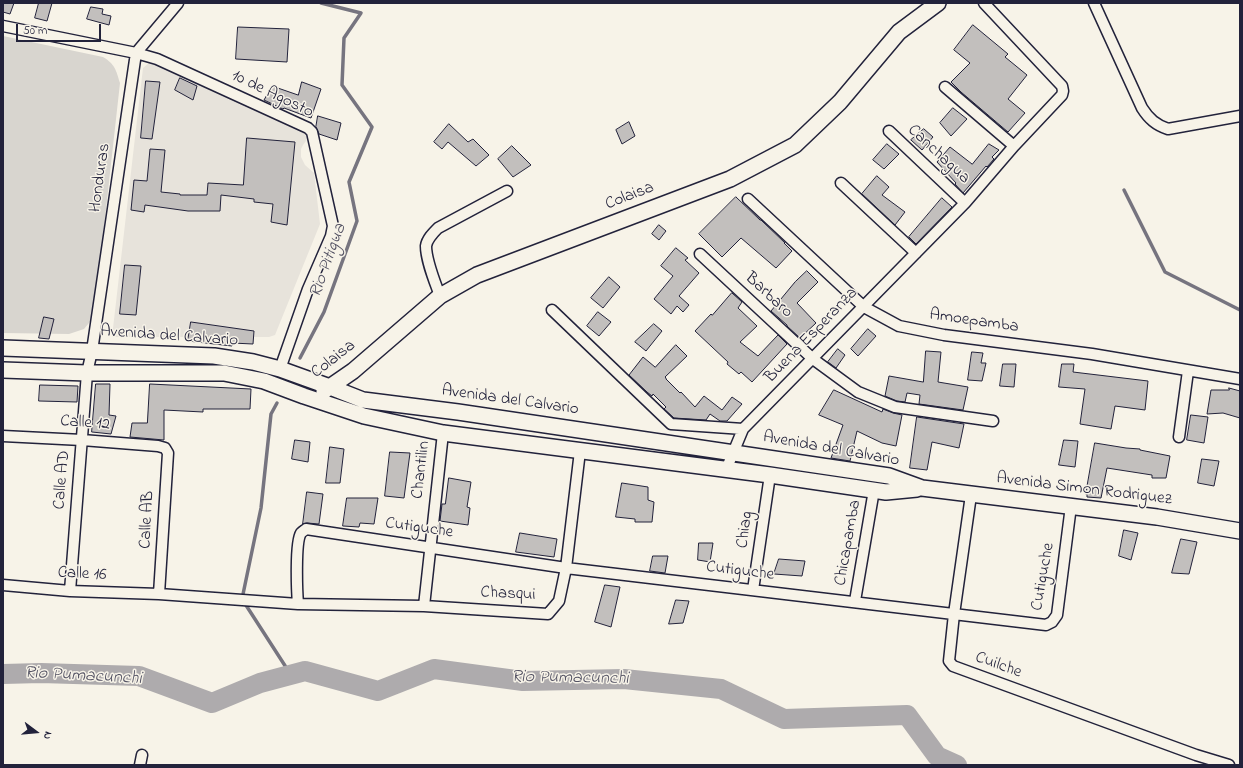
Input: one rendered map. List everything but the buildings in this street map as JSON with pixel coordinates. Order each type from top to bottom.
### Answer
[{"type":"street","points":[[136,53],[178,3]]},
{"type":"street","name":"Colaisa","points":[[315,399],[330,386],[353,371],[440,296],[477,275],[730,179],[795,145],[840,102],[899,32],[938,3]]},
{"type":"street","name":"Buena Esperanza","points":[[743,429],[965,203],[1014,146],[1062,95],[1062,86],[984,3]]},
{"type":"street","points":[[1094,3],[1142,108],[1148,117],[1158,126],[1168,129],[1240,116]]},
{"type":"street","name":"10 de Agosto","points":[[3,26],[136,53],[157,59],[308,128],[312,132],[333,226],[308,289],[280,369]]},
{"type":"street","name":"Honduras","points":[[87,373],[92,351],[136,53]]},
{"type":"street","points":[[945,87],[1014,146]]},
{"type":"street","name":"Canchagua","points":[[889,131],[965,203]]},
{"type":"street","points":[[841,183],[916,252]]},
{"type":"street","points":[[440,296],[428,259],[426,246],[430,236],[438,228],[507,191]]},
{"type":"street","name":"Amoepamba","points":[[748,199],[864,307],[899,326],[944,335],[1092,354],[1240,379]]},
{"type":"street","name":"Barbaro","points":[[700,254],[813,359],[858,392],[895,407],[993,421]]},
{"type":"street","points":[[552,310],[671,424],[743,429],[726,470]]},
{"type":"street","name":"Avenida del Calvario","points":[[3,348],[214,356],[253,362],[280,369],[330,386],[362,400],[458,412],[889,476],[922,488]]},
{"type":"street","name":"Avenida del Calvario","points":[[3,370],[87,373],[224,373],[264,380],[364,416],[443,433],[770,475],[886,492],[922,488]]},
{"type":"street","points":[[1179,437],[1188,371]]},
{"type":"street","name":"Calle AD","points":[[70,591],[87,373]]},
{"type":"street","name":"Chantilin","points":[[424,606],[443,433]]},
{"type":"street","name":"Calle 12","points":[[3,436],[82,440],[158,446],[165,448]]},
{"type":"street","name":"Calle AB","points":[[159,594],[168,453],[165,448]]},
{"type":"street","name":"Chasqui","points":[[213,599],[298,604],[424,606],[548,614],[560,601],[566,568],[580,451]]},
{"type":"street","name":"Chiag","points":[[753,590],[770,475]]},
{"type":"street","name":"Avenida Simon Rodriguez","points":[[922,488],[1157,517],[1240,531]]},
{"type":"street","name":"Chicapamba","points":[[855,601],[874,490]]},
{"type":"street","name":"Cuilche","points":[[971,495],[954,614],[949,661],[953,666],[1196,756],[1230,765]]},
{"type":"street","name":"Cutiguche","points":[[298,604],[296,587],[298,544],[301,533],[306,529],[566,568],[855,601],[1046,625],[1052,622],[1057,615],[1071,506]]},
{"type":"street","name":"Calle 16","points":[[3,585],[70,591],[159,594],[213,599]]},
{"type":"shaded area","points":[[3,36],[103,57],[110,62],[114,68],[120,83],[93,318],[84,329],[69,334],[3,333]]},
{"type":"shaded area","points":[[150,62],[308,134],[301,149],[301,157],[305,165],[314,173],[320,224],[275,335],[269,337],[112,337],[143,68]]},
{"type":"waterway","name":"Rio Pitigua","points":[[300,358],[324,312],[357,221],[349,182],[372,127],[342,85],[344,38],[361,13],[321,3]]},
{"type":"waterway","points":[[1124,190],[1165,272],[1240,310]]},
{"type":"waterway","name":"Rio Pitigua","points":[[277,403],[271,414],[261,508],[242,599],[291,675]]},
{"type":"waterway","name":"Rio Pumacunchi","points":[[3,674],[41,673],[139,676],[212,703],[260,683],[305,671],[378,691],[434,669],[523,681],[624,679],[721,689],[784,719],[907,715],[937,756],[957,765]]}]
